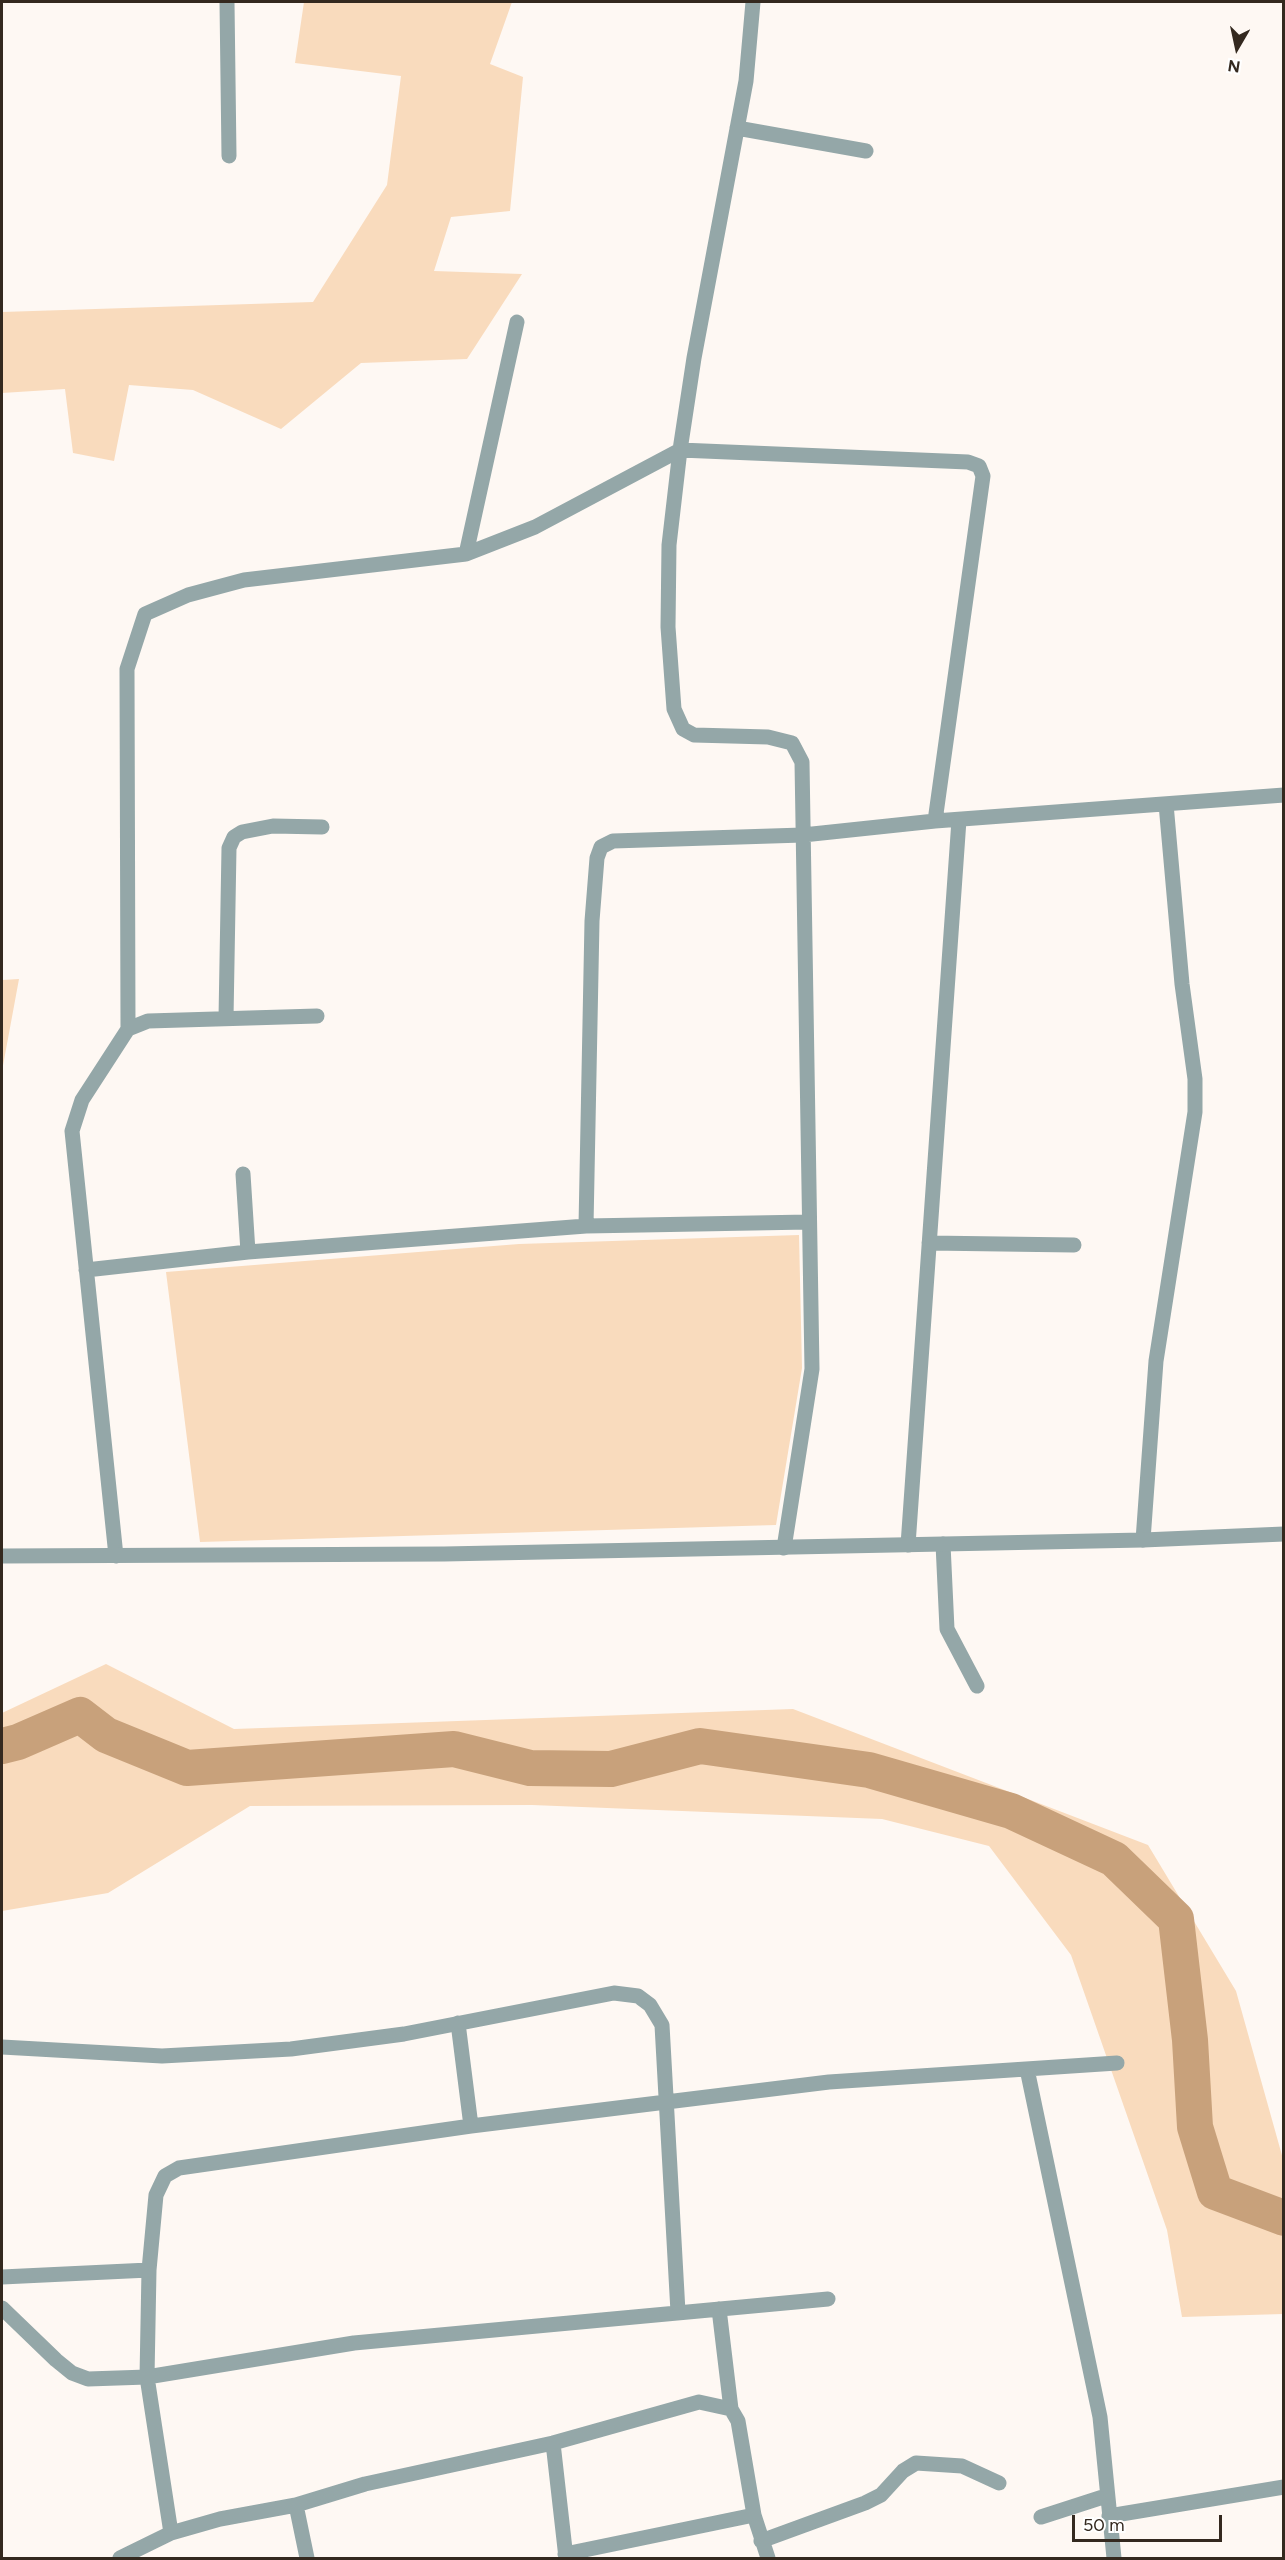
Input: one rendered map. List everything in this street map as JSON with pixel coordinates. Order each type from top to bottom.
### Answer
[{"type":"street","points":[[227,2],[230,156]]},
{"type":"street","points":[[753,2],[746,81],[694,358],[680,450],[669,544],[668,627],[674,709],[683,729],[694,735],[768,737],[792,743],[802,762],[812,1369],[784,1548]]},
{"type":"street","points":[[738,128],[866,151]]},
{"type":"street","points":[[466,555],[517,322]]},
{"type":"street","points":[[116,1556],[72,1131],[82,1100],[128,1029],[127,669],[145,614],[188,595],[244,580],[466,555],[535,527],[680,450],[968,462],[979,466],[983,476],[981,501],[935,821]]},
{"type":"street","points":[[586,1226],[592,921],[597,858],[601,847],[612,841],[803,835],[935,821],[1284,795]]},
{"type":"street","points":[[1143,1540],[1156,1361],[1194,1112],[1195,1080],[1182,984],[1166,804]]},
{"type":"street","points":[[908,1545],[959,820]]},
{"type":"street","points":[[226,1018],[229,848],[234,837],[242,832],[273,826],[322,827]]},
{"type":"street","points":[[128,1029],[148,1021],[317,1016]]},
{"type":"street","points":[[243,1174],[248,1252]]},
{"type":"street","points":[[86,1270],[248,1252],[586,1226],[809,1222]]},
{"type":"street","points":[[929,1243],[1074,1245]]},
{"type":"street","points":[[2,1556],[784,1548],[1143,1540],[1284,1534]]},
{"type":"street","points":[[943,1544],[947,1629],[977,1686]]},
{"type":"street","points":[[2,2047],[162,2055],[291,2049],[404,2034],[614,1993],[638,1996],[650,2005],[662,2025],[678,2312]]},
{"type":"street","points":[[458,2023],[471,2126]]},
{"type":"street","points":[[171,2533],[147,2377],[149,2270],[156,2194],[165,2176],[179,2168],[471,2126],[829,2082],[1117,2063]]},
{"type":"street","points":[[1027,2069],[1100,2417],[1114,2559]]},
{"type":"street","points":[[2,2277],[149,2270]]},
{"type":"street","points":[[2,2308],[72,2373],[88,2379],[147,2377],[354,2343],[828,2299]]},
{"type":"street","points":[[719,2309],[731,2409],[738,2421],[754,2515],[768,2559]]},
{"type":"street","points":[[120,2559],[171,2533],[220,2519],[296,2505],[365,2484],[553,2443],[699,2402],[731,2409]]},
{"type":"street","points":[[553,2443],[566,2556],[754,2515]]},
{"type":"street","points":[[761,2541],[881,2495],[903,2471],[916,2463],[962,2466],[999,2483]]},
{"type":"street","points":[[1109,2516],[1284,2487]]},
{"type":"street","points":[[1041,2517],[1106,2496]]},
{"type":"street","points":[[296,2505],[307,2559]]},
{"type":"shaded area","points":[[304,2],[512,2],[490,64],[523,77],[510,211],[451,217],[434,271],[522,274],[467,359],[361,363],[281,429],[193,390],[129,385],[114,461],[73,453],[65,389],[2,393],[2,312],[313,302],[387,185],[401,76],[295,63]]},
{"type":"shaded area","points":[[19,979],[2,1071],[2,980]]},
{"type":"shaded area","points":[[799,1235],[802,1368],[776,1525],[200,1542],[166,1272],[519,1244]]},
{"type":"shaded area","points":[[106,1664],[234,1729],[793,1709],[1148,1845],[1236,1991],[1283,2159],[1283,2314],[1182,2317],[1167,2230],[1071,1955],[989,1846],[882,1819],[532,1805],[250,1806],[108,1893],[2,1911],[2,1713]]},
{"type":"waterway","points":[[2,1746],[18,1742],[80,1715],[106,1735],[187,1768],[454,1749],[530,1768],[611,1769],[700,1746],[869,1770],[1011,1811],[1114,1859],[1176,1919],[1190,2040],[1195,2127],[1215,2192],[1284,2218]]}]
